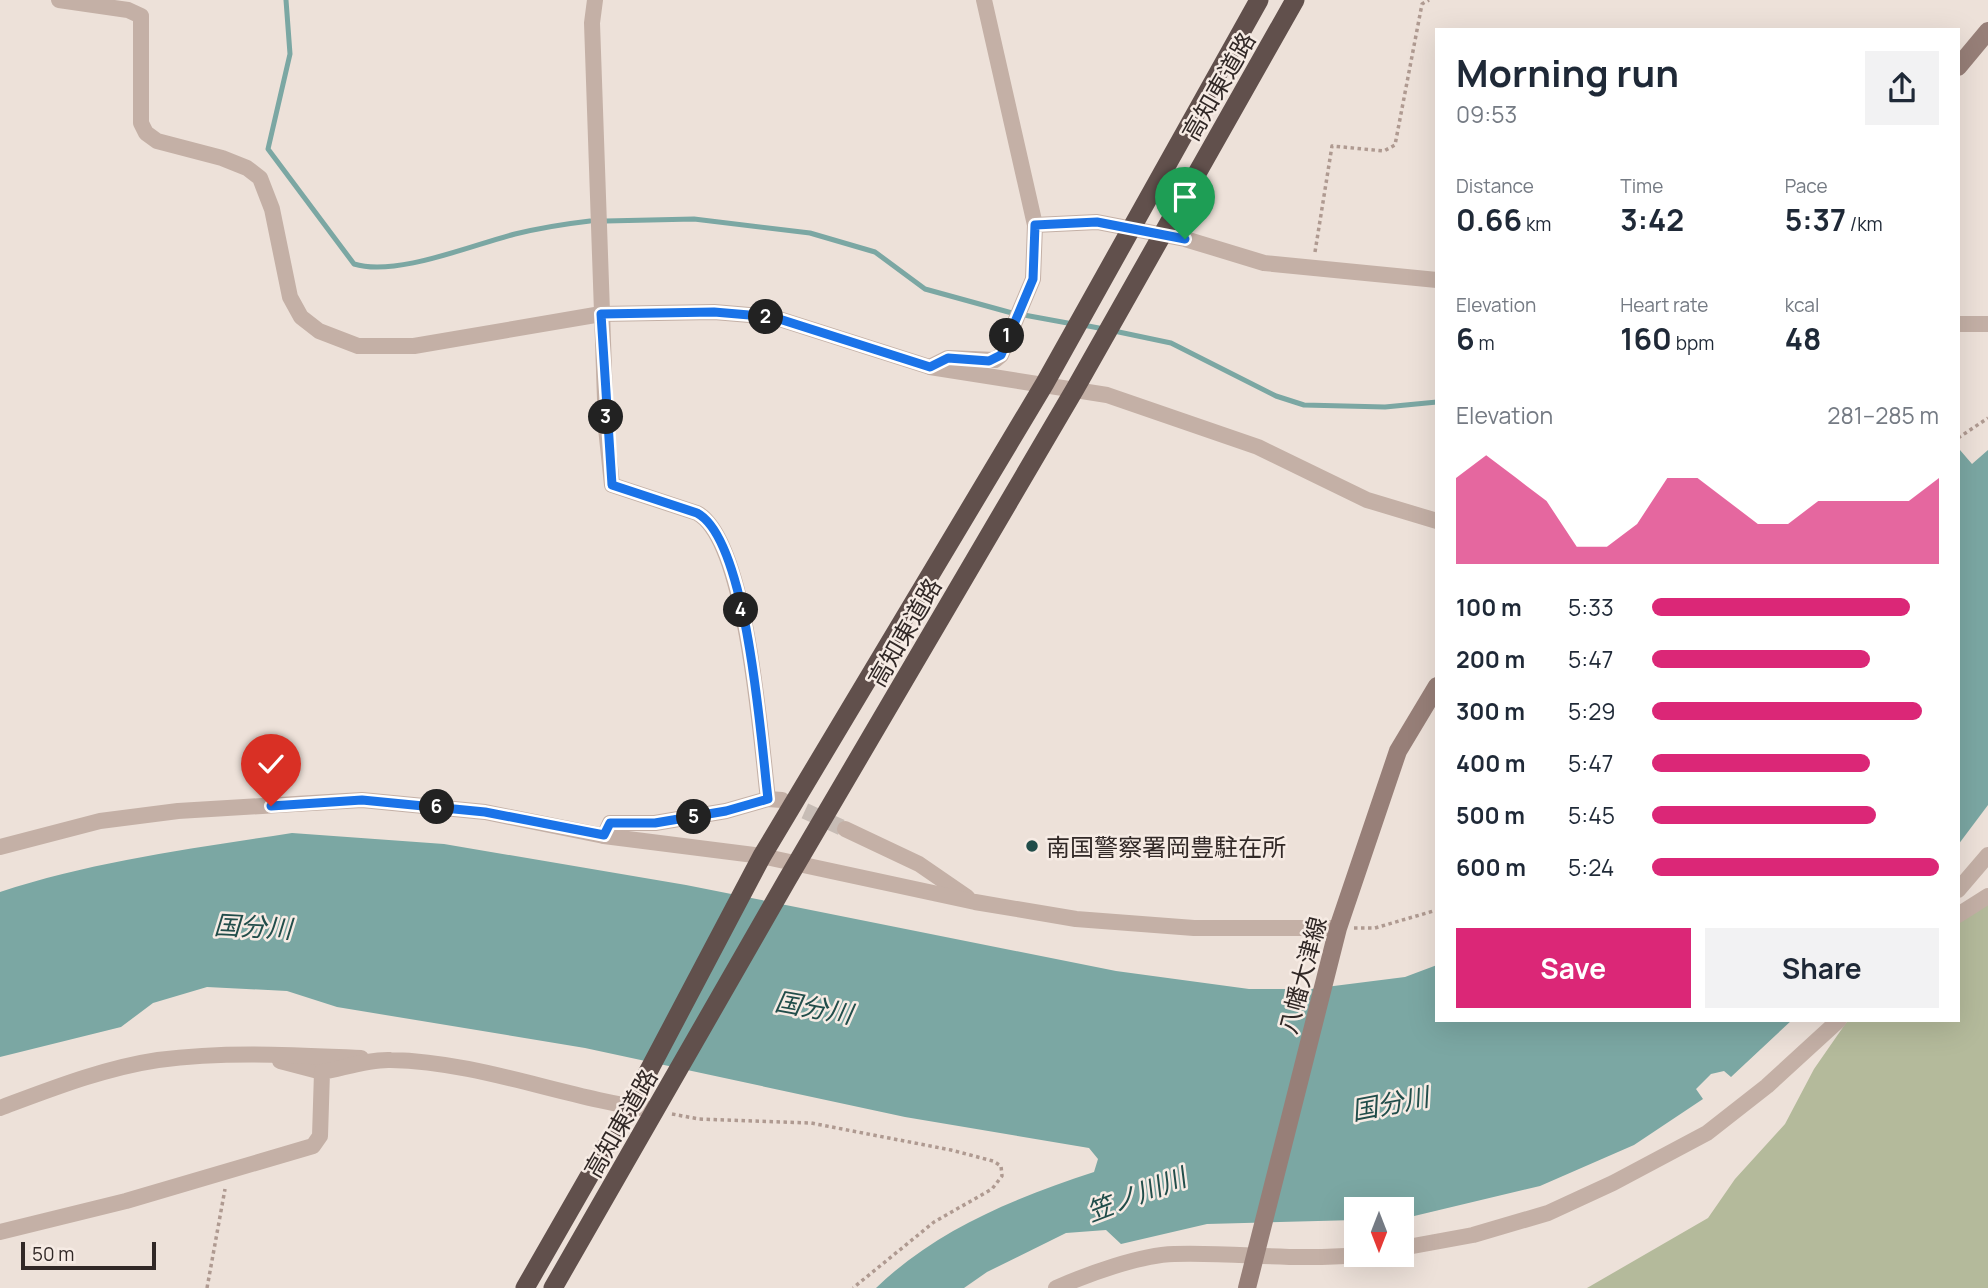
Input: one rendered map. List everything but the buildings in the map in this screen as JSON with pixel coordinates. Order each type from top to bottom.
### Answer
[{"type":"highway","name":"高知東道路","points":[[526,1288],[633,1099],[758,864],[1045,383],[1259,0]]},
{"type":"highway","name":"高知東道路","points":[[554,1288],[792,871],[1075,389],[1295,0]]},
{"type":"main road","points":[[1960,65],[1988,31]]},
{"type":"main road","name":"八幡大津線","points":[[1247,1288],[1336,933],[1398,751],[1435,689]]},
{"type":"street","points":[[59,0],[128,9],[141,16],[141,123],[146,133],[157,141],[222,158],[260,178],[272,209],[290,297],[301,317],[319,331],[358,346],[414,346],[601,314],[714,312],[773,317],[930,367],[1045,383],[1146,406],[1258,447],[1367,500],[1435,520]]},
{"type":"street","points":[[595,0],[592,23],[601,314],[612,485],[697,513],[708,519],[723,542],[749,637],[775,800],[655,823],[610,823],[604,835]]},
{"type":"street","points":[[930,367],[948,358],[989,361],[1001,355],[1033,279],[1035,225],[984,0]]},
{"type":"street","points":[[1035,225],[1097,222],[1161,235],[1264,263],[1435,280]]},
{"type":"street","points":[[1960,324],[1988,324]]},
{"type":"street","points":[[0,847],[100,821],[178,811],[362,800],[485,812],[792,871],[1076,919],[1194,928],[1336,933]]},
{"type":"street","points":[[845,829],[919,864],[975,902]]},
{"type":"street","points":[[1960,888],[1988,855]]},
{"type":"street","points":[[1960,914],[1988,896]]},
{"type":"street","points":[[1414,1246],[1473,1236],[1548,1213],[1612,1184],[1707,1133],[1768,1086],[1837,1022]]},
{"type":"street","points":[[247,1053],[322,1072],[388,1059]]},
{"type":"street","points":[[0,1108],[66,1084],[156,1060],[247,1053],[388,1059],[515,1077],[659,1104]]},
{"type":"street","points":[[0,1232],[126,1201],[313,1146],[320,1136],[322,1072]]},
{"type":"street","points":[[1056,1288],[1119,1266],[1172,1254],[1344,1255]]},
{"type":"path","points":[[1312,267],[1332,146],[1384,151],[1395,145],[1422,4],[1429,0]]},
{"type":"path","points":[[1960,437],[1988,418]]},
{"type":"path","points":[[1336,933],[1375,928],[1435,911]]},
{"type":"path","points":[[659,1104],[699,1119],[811,1123],[951,1150],[993,1161],[1001,1166],[1002,1176],[992,1189],[934,1222],[853,1288]]},
{"type":"path","points":[[207,1288],[229,1170]]},
{"type":"green space","points":[[1988,903],[1988,1288],[1587,1288],[1708,1218],[1735,1179],[1785,1124],[1814,1069],[1847,1022],[1960,1022],[1960,917]]},
{"type":"water","points":[[1960,450],[1972,464],[1988,450],[1988,805],[1960,842]]},
{"type":"water","points":[[292,833],[444,844],[686,885],[1116,971],[1249,989],[1310,989],[1405,977],[1435,966],[1435,1022],[1790,1022],[1731,1077],[1724,1071],[1711,1074],[1696,1089],[1703,1099],[1634,1145],[1540,1186],[1414,1216],[1414,1197],[1344,1197],[1344,1220],[1207,1224],[1121,1244],[1106,1230],[1066,1233],[987,1272],[964,1288],[876,1288],[900,1267],[951,1232],[1006,1205],[1094,1172],[1098,1159],[1089,1148],[905,1117],[585,1048],[337,1007],[287,991],[207,987],[153,1003],[121,1027],[0,1057],[0,892],[108,864]]},
{"type":"waterway","points":[[286,0],[290,54],[268,149],[354,264],[371,267],[412,263],[515,234],[590,221]]},
{"type":"waterway","points":[[606,221],[694,219],[810,233],[875,252],[925,289],[1012,313]]},
{"type":"waterway","points":[[1024,315],[1073,324]]},
{"type":"waterway","points":[[1083,325],[1104,329]]},
{"type":"waterway","points":[[1114,331],[1171,343],[1276,396],[1304,405],[1385,407],[1435,402]]},
{"type":"tunnel","points":[[783,801],[845,829]]},
{"type":"place","name":"南国警察署岡豊駐在所","points":[[1032,846]]},
{"type":"route","points":[[271,806],[362,800],[485,812],[604,835],[610,823],[655,823],[726,811],[768,799],[749,637],[723,542],[708,519],[697,513],[683,506],[659,502],[612,485],[606,428],[601,314],[714,312],[773,317],[930,367],[948,358],[989,361],[1001,355],[1008,332],[1033,279],[1035,225],[1080,225],[1097,222],[1185,239]]},
{"type":"water label","name":"国分川","points":[[253,926]]},
{"type":"water label","name":"国分川","points":[[814,1007]]},
{"type":"water label","name":"国分川","points":[[1390,1103]]},
{"type":"water label","name":"笠ノ川川","points":[[1136,1194]]}]
